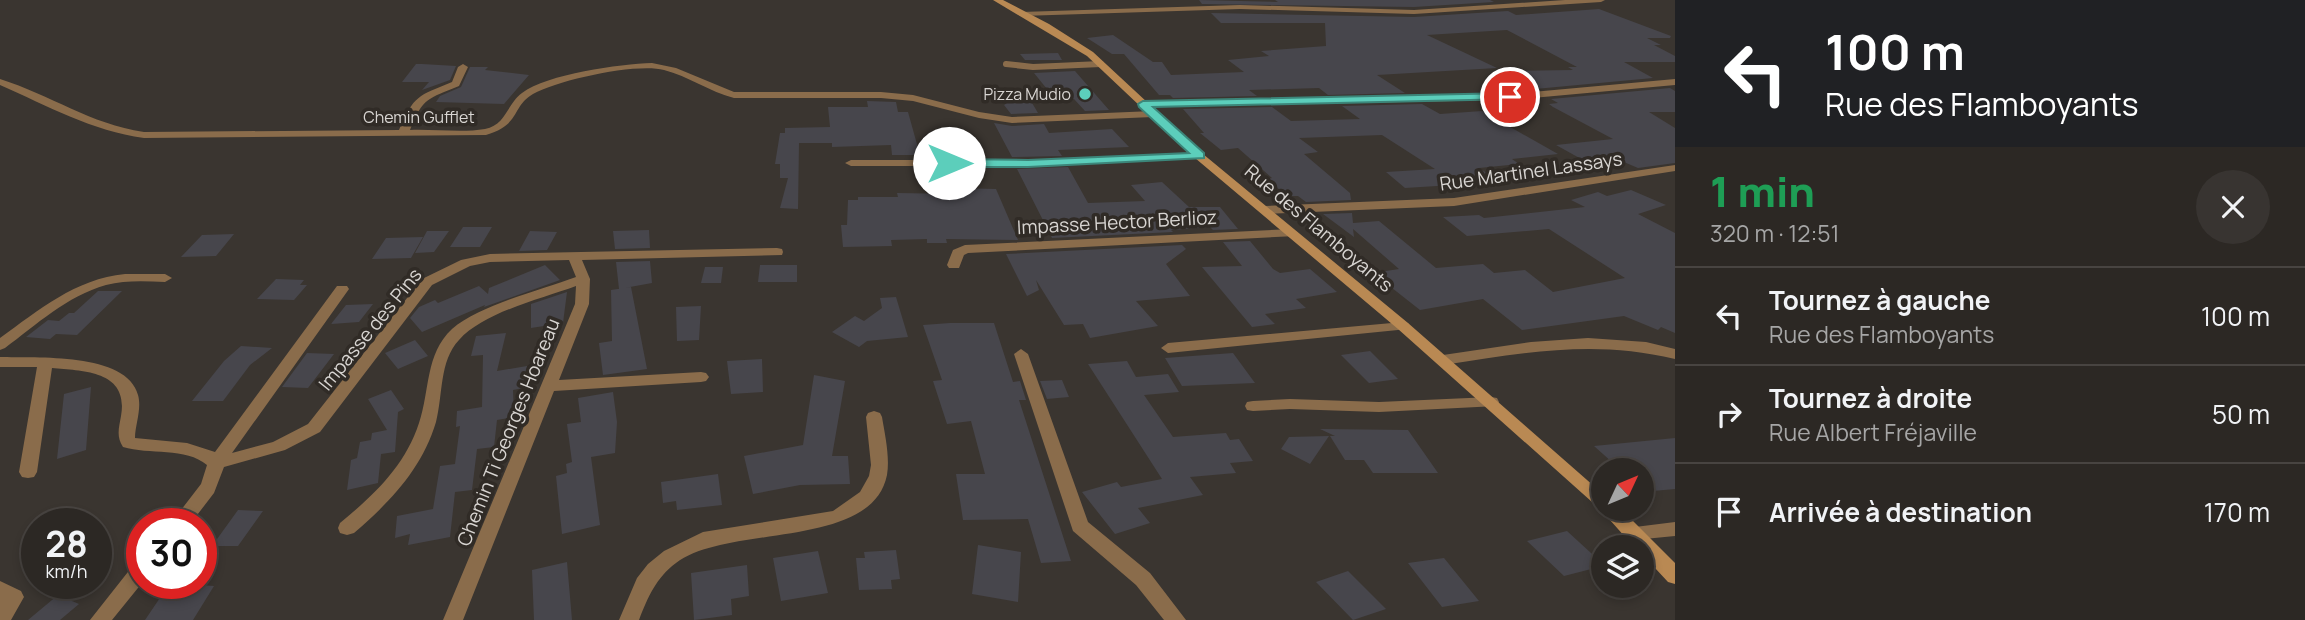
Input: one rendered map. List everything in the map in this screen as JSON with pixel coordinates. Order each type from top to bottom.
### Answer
[{"type":"main road","name":"Rue des Flamboyants","points":[[997,0],[1069,39],[1101,64],[1199,156],[1443,360],[1591,493]]},
{"type":"main road","points":[[1623,522],[1675,576]]},
{"type":"street","points":[[1397,0],[1414,12]]},
{"type":"street","points":[[1512,0],[1522,6]]},
{"type":"street","points":[[1021,13],[1240,7],[1414,12],[1601,0]]},
{"type":"street","name":"Chemin Gufflet","points":[[0,82],[68,114],[112,131],[127,133],[403,133],[486,132],[498,129],[507,124],[521,98],[529,92],[560,82],[646,65],[664,67],[712,89],[734,95],[881,95],[913,98],[1012,120],[1148,109],[1510,97],[1675,82]]},
{"type":"street","points":[[403,133],[414,107],[422,98],[456,84],[463,67]]},
{"type":"street","points":[[851,163],[1028,163],[1199,156]]},
{"type":"street","name":"Rue Martinel Lassays","points":[[1265,210],[1454,202],[1675,168]]},
{"type":"street","name":"Impasse Hector Berlioz","points":[[954,265],[958,253],[965,249],[1292,233]]},
{"type":"street","name":"Impasse des Pins","points":[[216,463],[278,448],[314,428],[427,282],[443,272],[490,258],[777,252]]},
{"type":"street","points":[[347,528],[387,495],[409,464],[427,422],[442,354],[448,342],[460,330],[481,319],[583,279],[574,257]]},
{"type":"street","points":[[0,345],[84,288],[102,281],[133,276],[165,278]]},
{"type":"street","name":"Chemin Ti Georges Hoareau","points":[[453,620],[582,304],[583,279]]},
{"type":"street","points":[[192,508],[215,474],[216,463],[342,289]]},
{"type":"street","points":[[1168,348],[1403,326]]},
{"type":"street","points":[[1443,360],[1586,341],[1628,344],[1675,354]]},
{"type":"street","points":[[1021,354],[1080,526],[1143,579],[1177,620]]},
{"type":"street","points":[[0,362],[106,370],[122,379],[130,392],[126,438],[129,443],[193,451],[210,456],[216,463]]},
{"type":"street","points":[[28,472],[45,364]]},
{"type":"street","points":[[549,386],[701,377]]},
{"type":"street","points":[[1253,406],[1290,404],[1379,407],[1491,402]]},
{"type":"street","points":[[629,620],[644,584],[655,570],[671,556],[703,540],[837,517],[856,507],[870,494],[881,472],[874,418]]},
{"type":"street","points":[[1634,533],[1675,529]]},
{"type":"street","points":[[100,620],[126,588]]},
{"type":"street","points":[[0,589],[14,597],[1,620]]},
{"type":"lane","points":[[1006,64],[1101,64]]},
{"type":"building","points":[[1199,0],[1494,2],[1414,7],[1202,4]]},
{"type":"building","points":[[1599,9],[1671,36],[1647,38],[1661,45],[1654,45],[1675,56],[1675,62],[1624,62],[1653,78],[1535,89],[1506,71],[1573,70],[1568,67],[1577,67],[1507,30],[1427,35],[1497,68],[1377,75],[1405,93],[1328,95],[1319,88],[1249,90],[1257,96],[1173,98],[1170,95],[1159,95],[1124,54],[1112,54],[1087,38],[1113,35],[1153,62],[1162,62],[1171,75],[1244,72],[1228,60],[1269,56],[1261,51],[1326,46],[1325,23],[1221,23],[1211,13],[1414,17],[1508,11],[1516,15]]},
{"type":"building","points":[[1058,53],[1062,60],[1025,60],[1020,54]]},
{"type":"building","points":[[416,64],[456,66],[450,80],[422,90],[429,82],[402,82]]},
{"type":"building","points":[[470,67],[488,67],[485,70],[529,75],[504,104],[436,102],[440,96],[461,87]]},
{"type":"building","points":[[1075,71],[1109,110],[1085,111],[1074,99],[1055,99],[1034,73]]},
{"type":"building","points":[[1670,88],[1675,91],[1675,112],[1649,112],[1675,128],[1675,163],[1638,168],[1612,157],[1583,160],[1556,145],[1613,139],[1553,107],[1549,104],[1558,103],[1551,99]]},
{"type":"building","points":[[1025,91],[1038,113],[1011,114],[1004,105]]},
{"type":"building","points":[[867,101],[896,102],[898,112],[908,112],[920,155],[892,155],[891,145],[832,147],[832,143],[799,143],[798,209],[780,208],[788,178],[780,178],[780,164],[775,164],[780,133],[785,133],[785,128],[830,127],[828,107],[868,107]]},
{"type":"building","points":[[1422,104],[1440,114],[1482,111],[1558,154],[1512,159],[1519,164],[1479,168],[1501,182],[1405,188],[1386,172],[1435,169],[1382,135],[1299,138],[1318,152],[1304,154],[1350,193],[1351,200],[1306,202],[1298,196],[1287,196],[1267,179],[1272,178],[1238,148],[1221,150],[1200,133],[1204,133],[1183,109],[1272,107],[1291,121],[1360,119],[1342,106]]},
{"type":"building","points":[[994,123],[1012,126],[1044,124],[1049,133],[1112,129],[1129,147],[1058,150],[1062,156],[1012,157]]},
{"type":"building","points":[[1068,167],[1088,203],[1145,201],[1131,185],[1162,182],[1189,207],[1220,207],[1238,229],[1213,230],[1210,227],[1171,230],[1173,232],[1052,238],[1017,169]]},
{"type":"building","points":[[953,188],[996,189],[1018,240],[946,239],[947,243],[927,243],[927,239],[891,240],[892,246],[843,247],[841,225],[847,225],[848,200],[858,200],[858,197],[898,197],[897,193],[955,194]]},
{"type":"building","points":[[1631,190],[1666,205],[1638,214],[1675,233],[1675,333],[1661,327],[1658,330],[1624,316],[1522,330],[1483,299],[1420,310],[1373,273],[1399,269],[1353,229],[1354,237],[1323,214],[1352,213],[1353,223],[1379,221],[1436,268],[1483,264],[1494,273],[1525,270],[1553,292],[1625,278],[1549,229],[1467,236],[1443,217],[1479,215],[1484,218],[1585,207],[1571,200],[1598,192],[1607,196]]},
{"type":"building","points":[[463,227],[492,227],[480,247],[450,247]]},
{"type":"building","points":[[649,230],[650,248],[615,249],[613,231]]},
{"type":"building","points":[[427,231],[449,231],[434,252],[415,253]]},
{"type":"building","points":[[530,231],[557,232],[547,250],[519,251]]},
{"type":"building","points":[[234,234],[216,256],[181,257],[202,235]]},
{"type":"building","points":[[423,237],[411,258],[372,259],[386,238]]},
{"type":"building","points":[[1250,241],[1273,269],[1280,273],[1310,269],[1337,292],[1296,299],[1306,308],[1265,314],[1275,324],[1252,327],[1202,267],[1242,266],[1223,242]]},
{"type":"building","points":[[1182,245],[1186,249],[1166,264],[1190,296],[1136,301],[1158,326],[1090,338],[1083,324],[1064,325],[1036,280],[1039,290],[1027,296],[1006,254]]},
{"type":"building","points":[[650,261],[652,283],[619,289],[616,262]]},
{"type":"building","points":[[545,265],[560,280],[484,307],[485,305],[422,332],[410,318],[419,307],[435,300],[438,303],[479,286],[488,294],[489,288]]},
{"type":"building","points":[[760,265],[797,265],[797,282],[758,282]]},
{"type":"building","points":[[705,267],[723,267],[721,283],[701,283]]},
{"type":"building","points":[[276,279],[304,280],[300,285],[307,285],[294,300],[257,299]]},
{"type":"building","points":[[631,287],[647,369],[603,375],[599,343],[612,341],[611,290]]},
{"type":"building","points":[[98,291],[122,291],[77,335],[56,334],[50,339],[26,337],[48,320],[59,321],[69,313],[74,313]]},
{"type":"building","points":[[567,292],[563,323],[531,328],[531,304]]},
{"type":"building","points":[[896,297],[908,337],[867,341],[859,347],[832,332],[855,316],[864,321],[882,308],[880,298]]},
{"type":"building","points":[[373,304],[359,322],[331,324],[346,305]]},
{"type":"building","points":[[701,306],[699,340],[677,341],[676,307]]},
{"type":"building","points":[[994,323],[1013,382],[1020,381],[1026,400],[1019,400],[1071,561],[1041,563],[1028,519],[963,520],[956,474],[985,474],[971,421],[947,424],[933,381],[942,380],[923,325]]},
{"type":"building","points":[[506,333],[497,371],[527,366],[528,387],[513,390],[514,417],[497,420],[494,447],[477,449],[472,490],[455,492],[450,537],[408,545],[410,534],[395,538],[397,516],[433,509],[440,466],[455,464],[460,426],[456,427],[457,411],[482,407],[483,355],[471,356],[476,336]]},
{"type":"building","points":[[415,340],[428,356],[398,369],[385,353]]},
{"type":"building","points":[[241,346],[272,348],[250,365],[223,401],[192,401],[224,361]]},
{"type":"building","points":[[1370,351],[1398,379],[1369,383],[1341,355]]},
{"type":"building","points":[[307,353],[334,354],[308,388],[282,387]]},
{"type":"building","points":[[1233,353],[1255,383],[1182,386],[1165,358]]},
{"type":"building","points":[[762,359],[763,392],[731,394],[727,361]]},
{"type":"building","points":[[1127,361],[1136,377],[1168,374],[1179,392],[1144,395],[1173,437],[1226,433],[1230,440],[1239,439],[1253,461],[1230,463],[1236,473],[1190,477],[1203,495],[1138,508],[1150,523],[1115,534],[1082,492],[1117,482],[1121,487],[1162,479],[1088,364]]},
{"type":"building","points":[[814,375],[845,381],[832,456],[848,456],[850,484],[800,485],[753,494],[744,456],[803,445]]},
{"type":"building","points":[[1062,380],[1069,397],[1047,399],[1040,381]]},
{"type":"building","points":[[91,387],[86,450],[57,459],[64,394]]},
{"type":"building","points":[[391,390],[404,409],[398,412],[395,452],[381,454],[378,483],[347,490],[351,460],[357,458],[360,442],[371,440],[372,433],[387,430],[368,399]]},
{"type":"building","points":[[613,392],[617,422],[615,453],[591,457],[600,525],[562,534],[556,476],[567,473],[566,464],[572,462],[567,424],[581,422],[578,398]]},
{"type":"building","points":[[1320,429],[1408,430],[1438,473],[1373,473],[1364,460],[1345,460],[1330,436],[1335,436]]},
{"type":"building","points":[[1329,436],[1310,464],[1281,449],[1289,437]]},
{"type":"building","points":[[1675,438],[1675,489],[1654,491],[1654,458],[1607,458],[1594,446]]},
{"type":"building","points":[[718,474],[722,505],[677,510],[676,501],[663,503],[661,482]]},
{"type":"building","points":[[238,510],[263,511],[238,546],[217,546],[217,539]]},
{"type":"building","points":[[1567,531],[1591,553],[1591,569],[1564,576],[1527,541]]},
{"type":"building","points":[[978,545],[1021,552],[1018,602],[972,594]]},
{"type":"building","points":[[896,550],[900,579],[891,580],[892,589],[859,590],[856,558],[865,558],[864,552]]},
{"type":"building","points":[[818,551],[828,593],[781,601],[773,558]]},
{"type":"building","points":[[1444,558],[1479,601],[1442,607],[1408,563]]},
{"type":"building","points":[[567,562],[572,620],[534,620],[532,570]]},
{"type":"building","points":[[747,565],[749,596],[731,599],[732,615],[694,620],[691,573]]},
{"type":"building","points":[[1348,571],[1386,609],[1353,620],[1316,582]]},
{"type":"building","points":[[53,599],[67,599],[79,604],[60,620],[28,620]]},
{"type":"building","points":[[159,599],[206,599],[193,620],[145,620]]},
{"type":"place","name":"Pizza Mudio","points":[[1085,94]]},
{"type":"route","points":[[949,163],[1119,161],[1199,156],[1143,104],[1510,97]]}]
